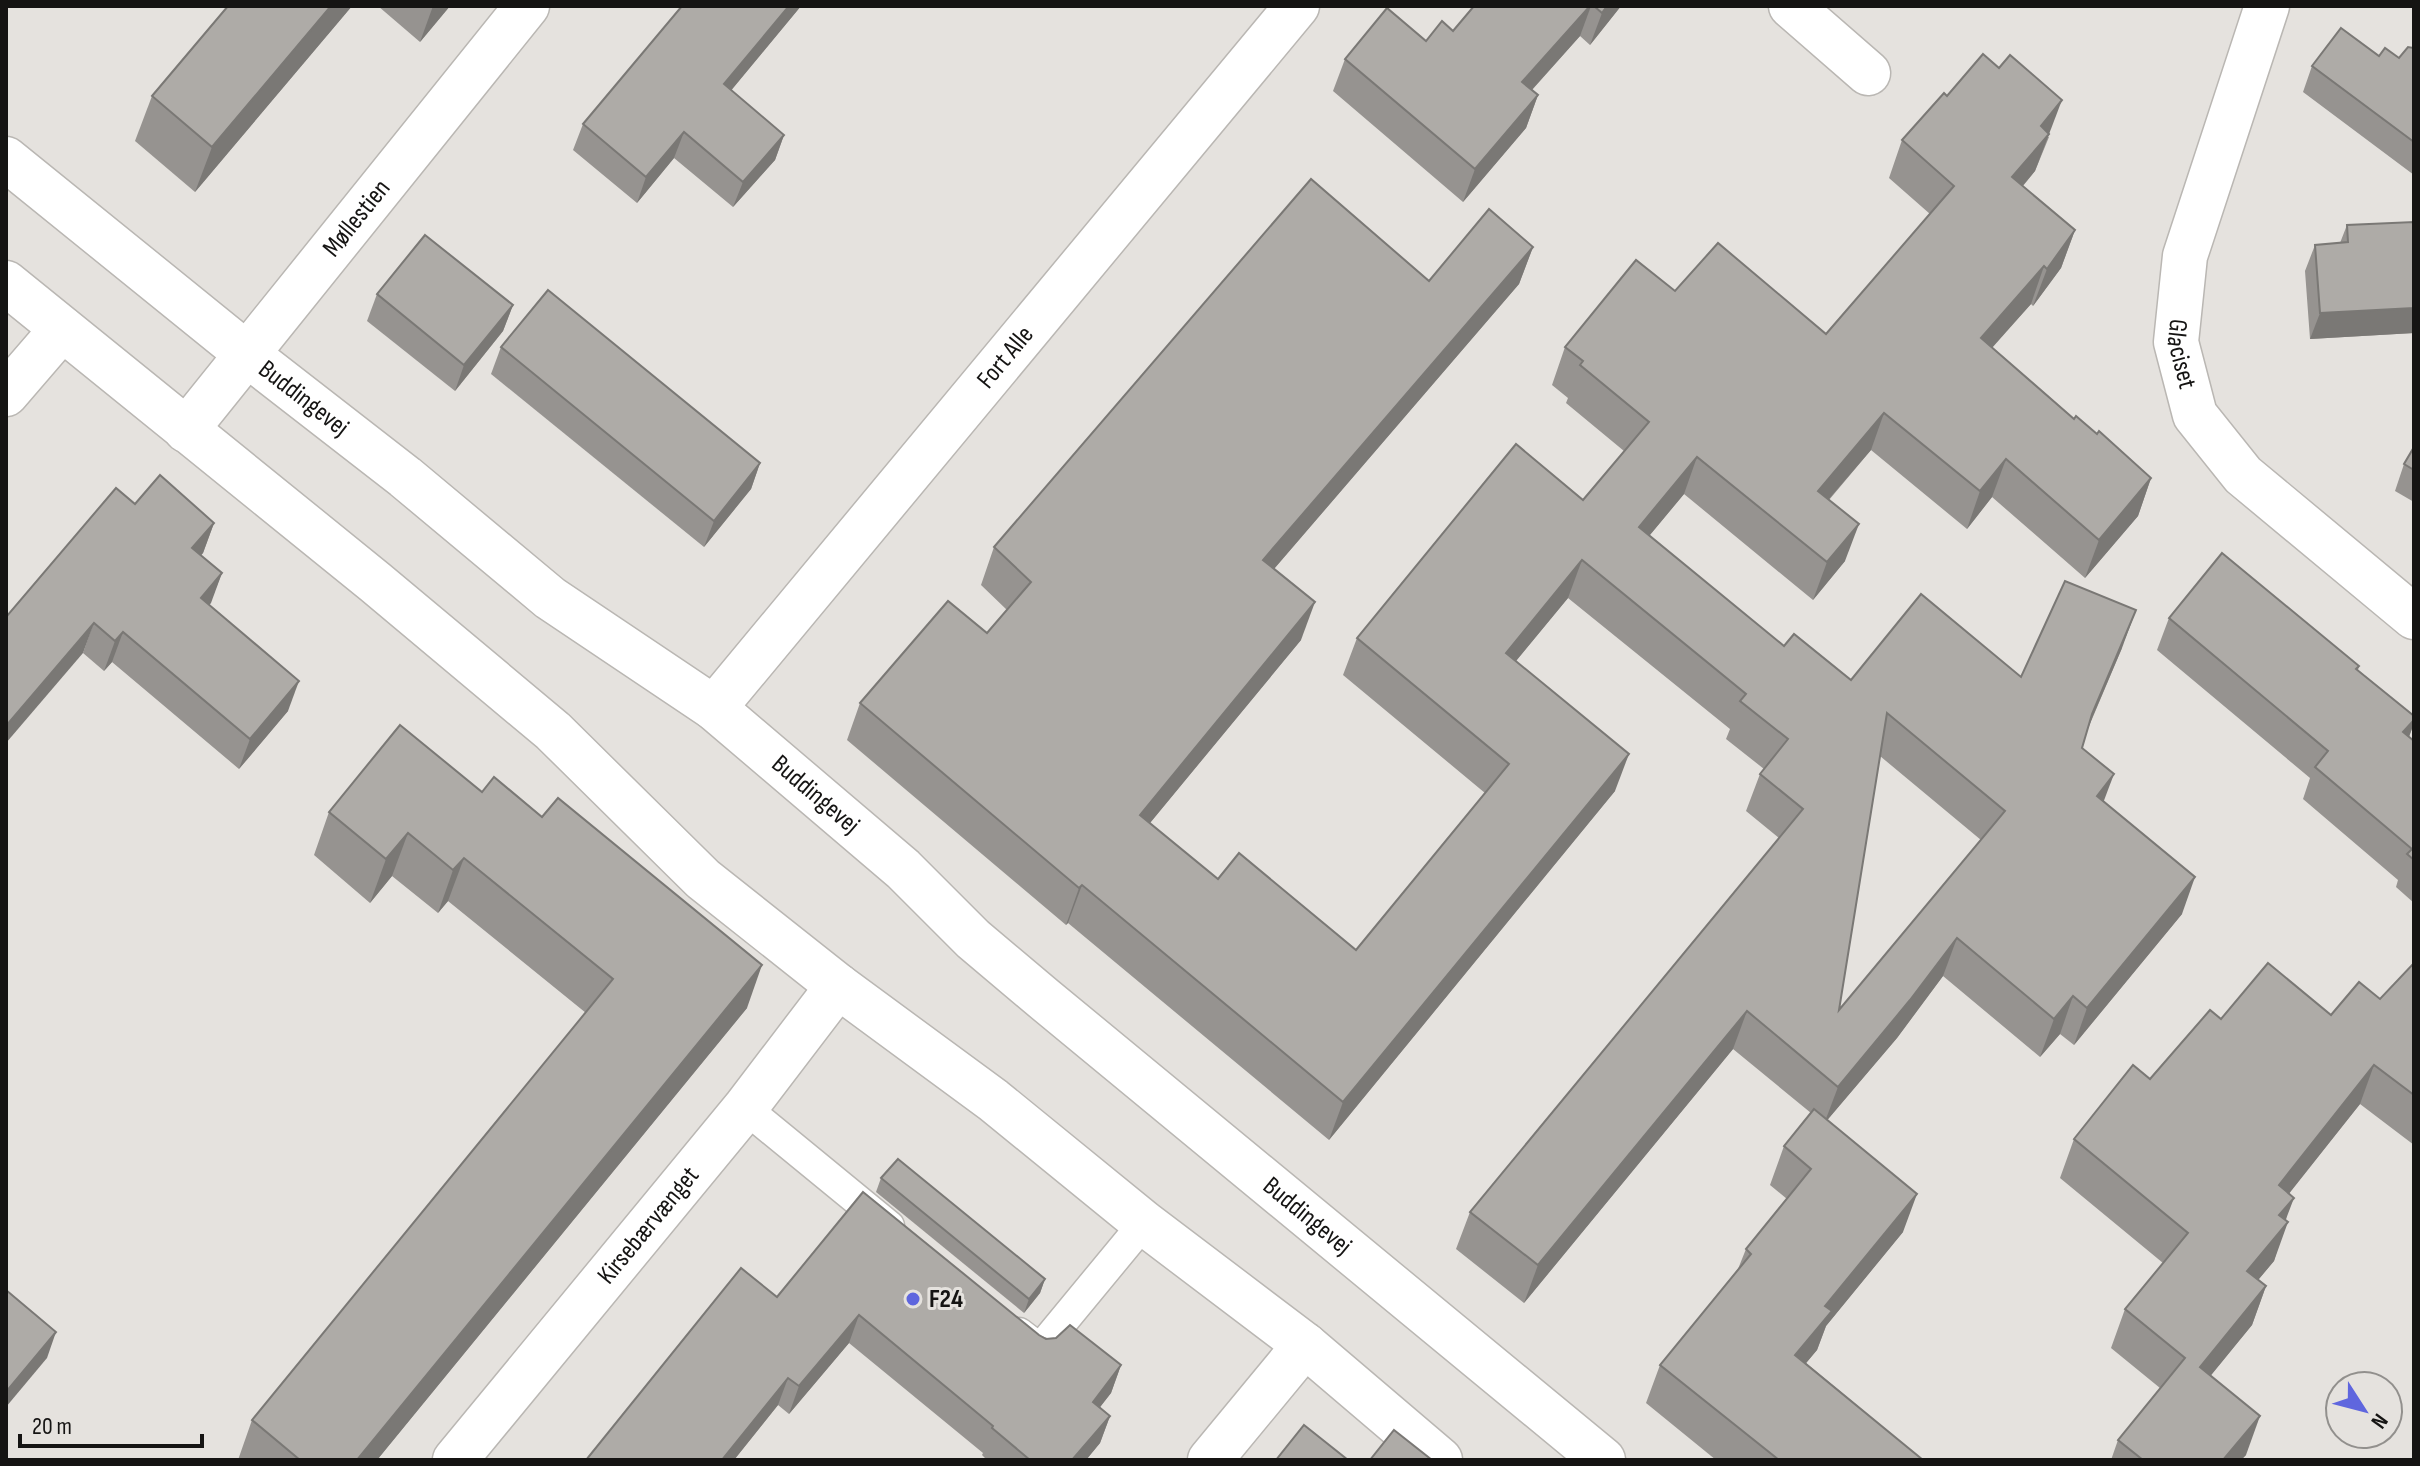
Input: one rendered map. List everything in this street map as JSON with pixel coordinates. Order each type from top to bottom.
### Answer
[{"type":"street","name":"Møllestien","points":[[186,430],[527,6]]},
{"type":"street","name":"Fort Alle","points":[[714,708],[1297,6]]},
{"type":"street","points":[[1791,6],[1868,73]]},
{"type":"street","name":"Glaciset","points":[[2267,6],[2185,256],[2176,342],[2195,415],[2243,475],[2414,617]]},
{"type":"street","name":"Buddingevej","points":[[6,159],[248,355],[405,477],[550,598],[714,708],[903,869],[973,939],[1603,1460]]},
{"type":"street","points":[[6,283],[375,582],[553,731],[703,879],[838,986],[993,1100],[1144,1223],[1305,1345],[1440,1460]]},
{"type":"street","points":[[6,394],[62,329]]},
{"type":"street","name":"Kirsebærvænget","points":[[455,1460],[745,1108],[838,986]]},
{"type":"street","points":[[1210,1460],[1305,1345]]},
{"type":"lane","points":[[745,1108],[905,1239]]},
{"type":"lane","points":[[1003,1319],[1040,1349],[1144,1223]]},
{"type":"building","points":[[228,6],[331,6],[212,147],[152,96]]},
{"type":"building","points":[[682,6],[789,6],[724,84],[784,135],[743,182],[684,132],[646,177],[583,124]]},
{"type":"building","points":[[1474,6],[1590,6],[1522,82],[1538,95],[1475,169],[1345,59],[1387,8],[1426,41],[1442,21],[1453,31]]},
{"type":"building","points":[[1594,6],[1607,6],[1602,13]]},
{"type":"building","points":[[2341,28],[2379,56],[2385,48],[2399,58],[2408,47],[2414,48],[2414,142],[2312,66]]},
{"type":"building","points":[[1983,54],[1999,68],[2010,55],[2062,100],[2041,126],[2049,134],[2012,177],[2075,230],[2047,269],[2044,266],[1981,338],[2074,419],[2076,416],[2097,434],[2099,431],[2151,478],[2099,540],[2006,459],[1980,491],[1884,413],[1818,491],[1859,524],[1827,562],[1697,457],[1639,527],[1784,646],[1794,634],[1851,680],[1921,594],[2021,677],[2065,581],[2136,610],[2092,714],[2082,748],[2114,774],[2097,796],[2195,877],[2087,1008],[2073,996],[2054,1019],[1957,938],[1838,1087],[1747,1011],[1538,1265],[1470,1212],[1803,809],[1760,774],[1788,739],[1740,701],[1746,694],[1582,560],[1506,653],[1629,754],[1343,1102],[1082,885],[1079,888],[860,703],[948,601],[987,633],[1031,582],[994,547],[1311,179],[1429,281],[1489,209],[1533,247],[1263,560],[1315,602],[1140,815],[1218,879],[1239,853],[1356,950],[1509,764],[1357,638],[1516,444],[1583,500],[1649,422],[1580,365],[1583,361],[1565,347],[1636,260],[1675,291],[1718,243],[1826,334],[1954,186],[1902,140],[1944,93],[1947,96]],"holes":[[[1887,713],[2005,811],[1839,1010]]]},
{"type":"building","points":[[2414,222],[2414,308],[2320,313],[2315,245],[2348,242],[2347,225]]},
{"type":"building","points":[[425,235],[513,305],[464,365],[377,294]]},
{"type":"building","points":[[548,290],[760,463],[714,521],[501,347]]},
{"type":"building","points":[[2414,447],[2414,470],[2404,464]]},
{"type":"building","points":[[160,475],[214,523],[192,548],[222,573],[201,598],[299,681],[250,739],[123,632],[115,641],[94,623],[6,726],[6,617],[116,488],[135,504]]},
{"type":"building","points":[[2222,553],[2359,666],[2356,669],[2414,716],[2403,732],[2414,741],[2414,860],[2407,854],[2412,849],[2315,767],[2328,751],[2169,618]]},
{"type":"building","points":[[400,725],[482,792],[494,777],[542,817],[558,798],[762,965],[357,1460],[300,1460],[252,1420],[613,979],[464,858],[453,870],[408,833],[386,859],[329,812]]},
{"type":"building","points":[[2268,963],[2331,1015],[2359,982],[2380,999],[2414,963],[2414,1095],[2374,1065],[2279,1185],[2294,1198],[2279,1215],[2288,1222],[2247,1271],[2266,1286],[2200,1367],[2260,1416],[2223,1460],[2143,1460],[2118,1440],[2185,1358],[2125,1309],[2188,1233],[2074,1139],[2133,1065],[2150,1079],[2210,1010],[2221,1019]]},
{"type":"building","points":[[1814,1109],[1917,1194],[1825,1306],[1832,1311],[1795,1355],[1923,1460],[1779,1460],[1660,1365],[1751,1254],[1746,1249],[1811,1169],[1784,1146]]},
{"type":"building","points":[[898,1159],[1045,1279],[1029,1299],[881,1178]]},
{"type":"building","points":[[863,1192],[1039,1335],[1046,1339],[1056,1338],[1070,1325],[1121,1365],[1093,1402],[1110,1416],[1072,1460],[1030,1460],[859,1315],[799,1386],[788,1378],[722,1460],[586,1460],[741,1268],[777,1297]]},
{"type":"building","points":[[6,1290],[56,1332],[6,1392]]},
{"type":"building","points":[[1304,1425],[1348,1460],[1276,1460]]},
{"type":"building","points":[[1394,1430],[1432,1460],[1370,1460]]},
{"type":"place","name":"F24","points":[[913,1299]]}]
